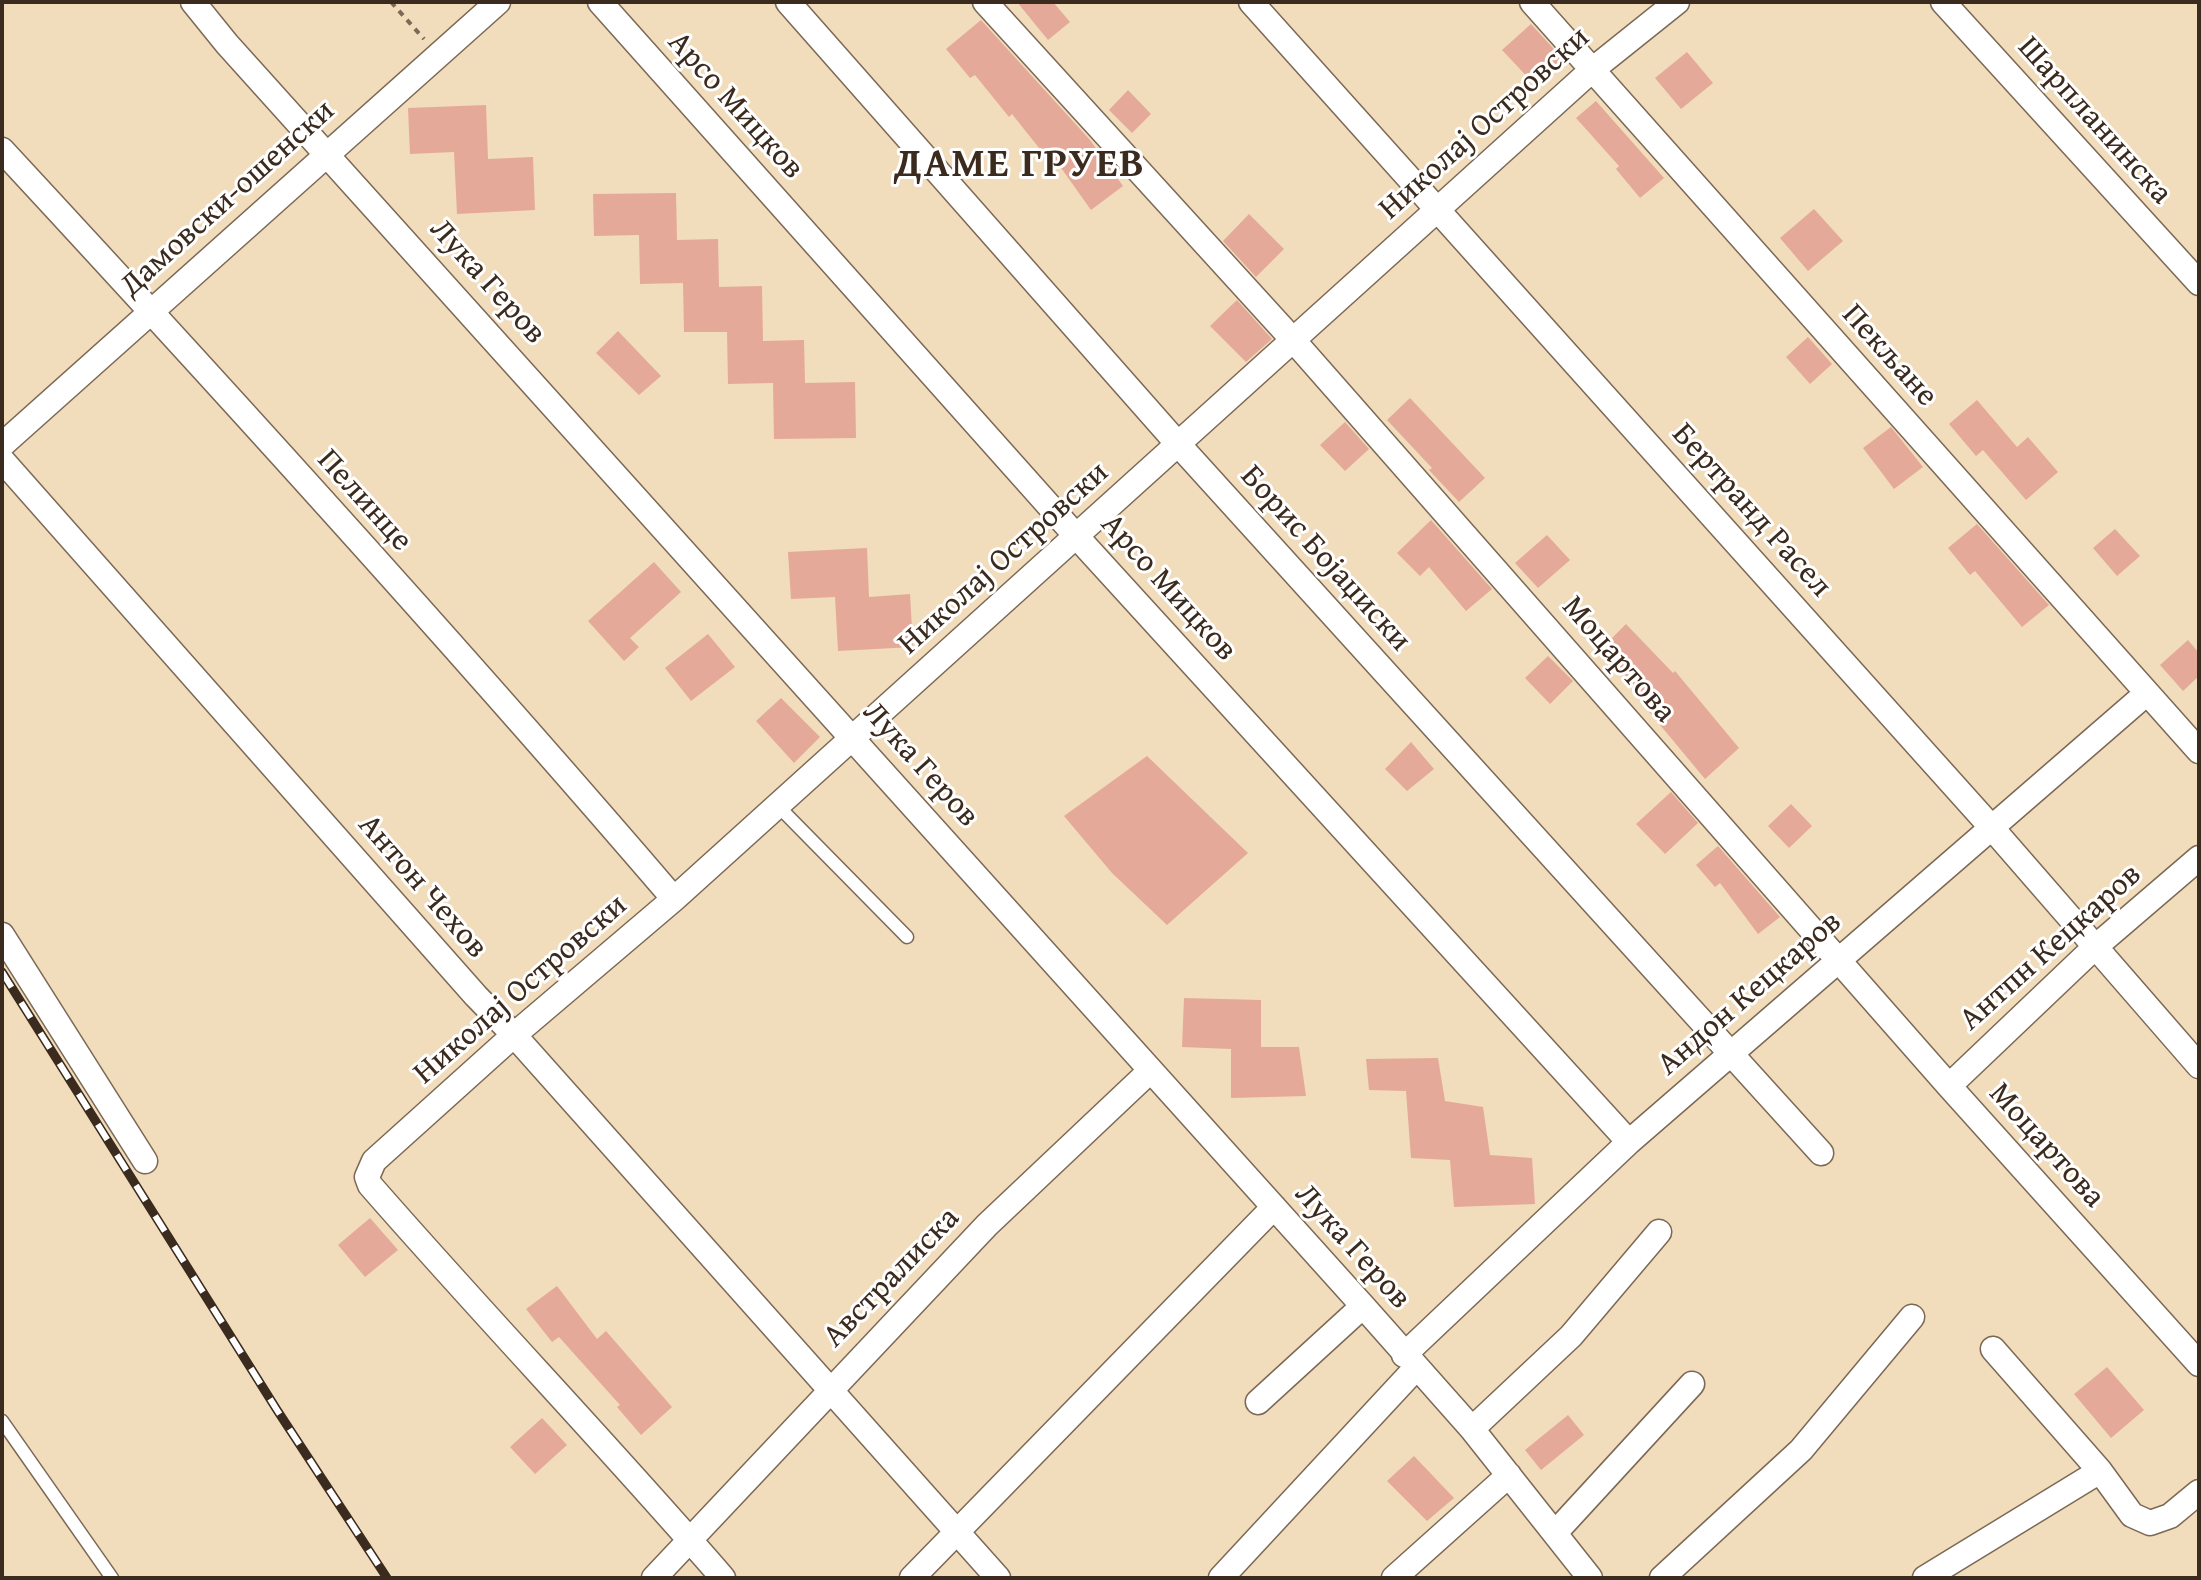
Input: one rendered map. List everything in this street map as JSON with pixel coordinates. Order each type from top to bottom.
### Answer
[{"type":"street","name":"Лука Геров","points":[[193,2],[227,44],[1363,1306],[1472,1429],[1590,1578]]},
{"type":"street","name":"Дамовски-ошенски","points":[[2,445],[498,2]]},
{"type":"street","name":"Арсо Мицков","points":[[600,2],[1077,537],[1629,1142]]},
{"type":"street","name":"Борис Бојаџиски","points":[[788,2],[1178,444],[1821,1153]]},
{"type":"street","name":"Моцартова","points":[[985,2],[1294,341],[1949,1086],[2199,1364]]},
{"type":"street","name":"Бертранд Расел","points":[[1251,2],[1992,828],[2199,1066]]},
{"type":"street","name":"Пекљане","points":[[1532,2],[2199,751]]},
{"type":"street","name":"Николај Островски","points":[[689,1539],[370,1185],[367,1177],[374,1161],[854,738],[1592,70],[1677,2]]},
{"type":"street","name":"Шарпланинска","points":[[1943,2],[2199,283]]},
{"type":"street","name":"Пелинце","points":[[2,150],[152,312],[567,775],[674,899]]},
{"type":"street","name":"Антон Чехов","points":[[2,460],[465,984],[514,1035],[998,1578]]},
{"type":"street","name":"Андон Кецкаров","points":[[1221,1578],[1410,1361],[1629,1142],[2147,693]]},
{"type":"street","name":"Антпн Кецкаров","points":[[1949,1086],[2094,948],[2199,858]]},
{"type":"street","points":[[2,935],[145,1161]]},
{"type":"street","name":"Австралиска","points":[[654,1578],[987,1225],[1150,1071]]},
{"type":"street","points":[[912,1578],[1274,1207]]},
{"type":"street","points":[[1472,1429],[1571,1336],[1659,1232]]},
{"type":"street","points":[[1258,1402],[1363,1306]]},
{"type":"street","points":[[1662,1578],[1801,1450],[1912,1317]]},
{"type":"street","points":[[1993,1349],[2100,1471],[2132,1515],[2150,1523],[2170,1516],[2199,1492]]},
{"type":"street","points":[[1555,1533],[1692,1384]]},
{"type":"street","points":[[1925,1578],[2100,1471]]},
{"type":"street","points":[[1394,1578],[1509,1475]]},
{"type":"street","points":[[689,1539],[723,1578]]},
{"type":"lane","points":[[778,806],[907,937]]},
{"type":"lane","points":[[2,1421],[112,1578]]},
{"type":"path","points":[[391,2],[438,55]]},
{"type":"building","points":[[1017,2],[1053,2],[1070,22],[1048,40]]},
{"type":"building","points":[[981,20],[1090,140],[1123,186],[1091,210],[1059,165],[1055,168],[1012,114],[1009,117],[975,75],[970,78],[946,49]]},
{"type":"building","points":[[1531,24],[1563,59],[1535,85],[1502,50]]},
{"type":"building","points":[[1687,52],[1713,83],[1681,109],[1655,78]]},
{"type":"building","points":[[1128,90],[1151,114],[1132,133],[1109,110]]},
{"type":"building","points":[[1596,101],[1664,178],[1640,198],[1616,169],[1619,166],[1576,118]]},
{"type":"building","points":[[486,105],[488,159],[533,157],[535,210],[457,214],[454,152],[410,154],[408,108]]},
{"type":"building","points":[[676,193],[677,240],[718,239],[719,287],[762,286],[763,341],[804,340],[805,383],[855,382],[856,438],[774,439],[773,383],[728,384],[727,332],[684,332],[683,283],[640,284],[639,235],[594,236],[593,194]]},
{"type":"building","points":[[1814,209],[1843,241],[1808,271],[1780,238]]},
{"type":"building","points":[[1249,214],[1284,249],[1256,277],[1223,241]]},
{"type":"building","points":[[1237,300],[1272,339],[1246,362],[1210,326]]},
{"type":"building","points":[[618,331],[661,376],[639,395],[596,353]]},
{"type":"building","points":[[1808,337],[1832,364],[1810,384],[1786,357]]},
{"type":"building","points":[[1410,398],[1485,478],[1459,502],[1387,420]]},
{"type":"building","points":[[1977,400],[2017,447],[2028,437],[2058,472],[2026,500],[1983,450],[1976,456],[1949,424]]},
{"type":"building","points":[[1345,422],[1369,449],[1345,471],[1320,445]]},
{"type":"building","points":[[1891,427],[1923,467],[1894,489],[1863,448]]},
{"type":"building","points":[[1431,520],[1492,589],[1466,611],[1429,567],[1420,576],[1397,553]]},
{"type":"building","points":[[1977,524],[2049,605],[2022,627],[1975,571],[1970,575],[1948,548]]},
{"type":"building","points":[[2115,529],[2140,556],[2117,576],[2093,548]]},
{"type":"building","points":[[1547,535],[1570,560],[1538,588],[1515,563]]},
{"type":"building","points":[[867,548],[869,597],[910,594],[913,647],[838,651],[835,597],[791,599],[788,552]]},
{"type":"building","points":[[654,562],[681,592],[630,638],[639,647],[624,661],[588,621]]},
{"type":"building","points":[[1626,624],[1673,673],[1675,671],[1739,748],[1705,779],[1641,702],[1646,697],[1600,650]]},
{"type":"building","points":[[708,634],[735,667],[691,701],[665,668]]},
{"type":"building","points":[[2188,640],[2199,653],[2199,676],[2183,691],[2160,665]]},
{"type":"building","points":[[1548,656],[1573,681],[1550,704],[1525,678]]},
{"type":"building","points":[[781,698],[820,737],[794,763],[756,721]]},
{"type":"building","points":[[1411,742],[1434,769],[1407,791],[1385,769]]},
{"type":"building","points":[[1147,756],[1248,853],[1167,925],[1112,873],[1064,816]]},
{"type":"building","points":[[1671,792],[1698,823],[1665,854],[1636,824]]},
{"type":"building","points":[[1791,804],[1812,826],[1789,848],[1768,826]]},
{"type":"building","points":[[1718,846],[1780,917],[1758,934],[1720,883],[1715,887],[1696,865]]},
{"type":"building","points":[[1184,998],[1261,1000],[1261,1047],[1299,1047],[1306,1096],[1231,1098],[1231,1049],[1182,1047]]},
{"type":"building","points":[[1438,1058],[1445,1101],[1483,1107],[1490,1155],[1532,1158],[1535,1204],[1454,1207],[1450,1160],[1411,1158],[1406,1091],[1369,1090],[1366,1059]]},
{"type":"building","points":[[370,1218],[398,1250],[365,1277],[338,1245]]},
{"type":"building","points":[[557,1286],[597,1339],[606,1331],[672,1407],[641,1435],[617,1407],[620,1405],[559,1337],[552,1342],[526,1309]]},
{"type":"building","points":[[2107,1367],[2144,1410],[2111,1438],[2074,1394]]},
{"type":"building","points":[[1568,1415],[1584,1435],[1541,1470],[1525,1450]]},
{"type":"building","points":[[542,1418],[567,1445],[535,1474],[510,1447]]},
{"type":"building","points":[[1414,1456],[1454,1498],[1427,1521],[1387,1481]]},
{"type":"railway","points":[[2,972],[277,1410],[387,1578]]},
{"type":"district","name":"ДАМЕ ГРУЕВ","points":[[1020,166]]}]
